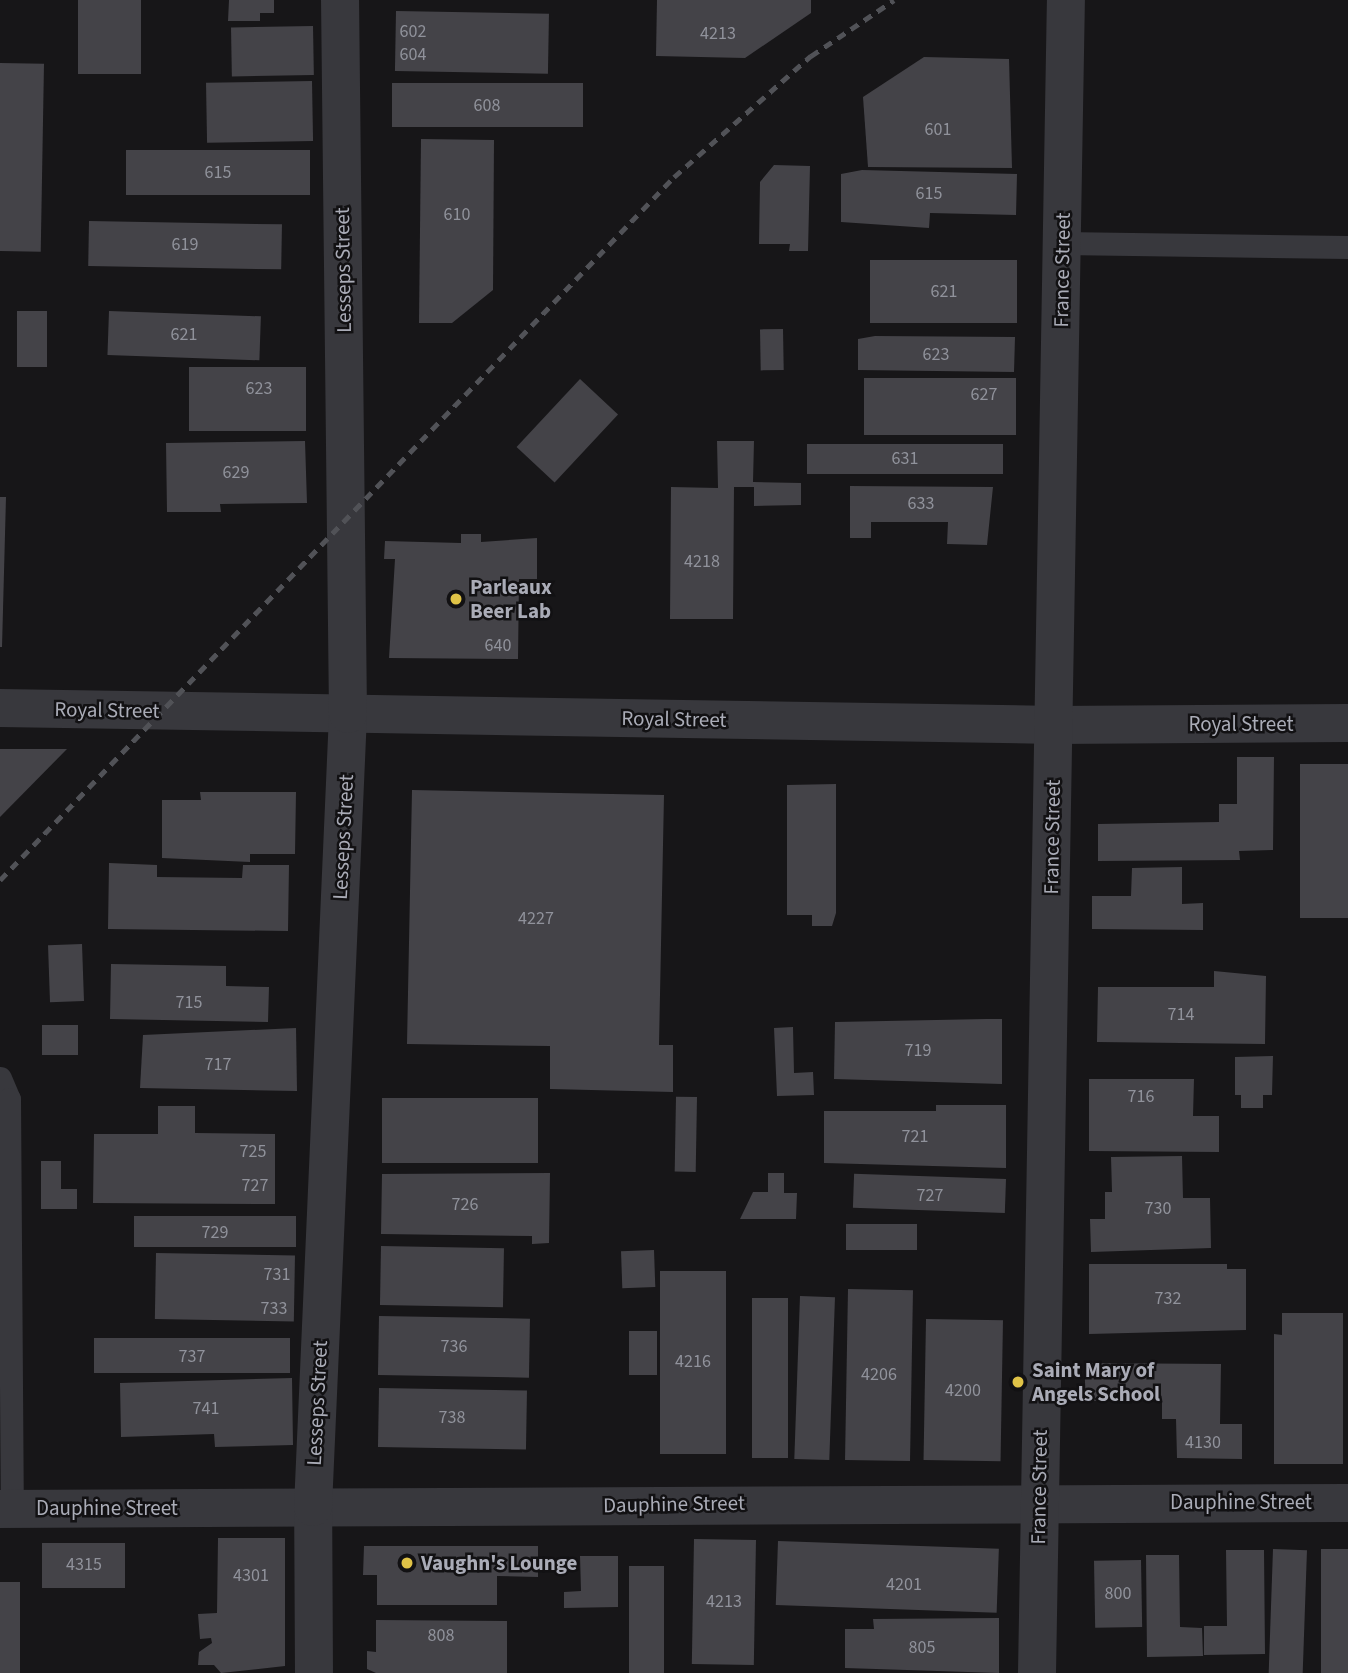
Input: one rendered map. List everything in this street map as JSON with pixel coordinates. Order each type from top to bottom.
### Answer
[{"type":"street","name":"Lesseps Street","points":[[314,1673],[313,1507],[348,714],[340,0]]},
{"type":"street","name":"France Street","points":[[1037,1673],[1066,0]]},
{"type":"street","name":"Royal Street","points":[[0,708],[1054,725],[1348,723]]},
{"type":"street","name":"Dauphine Street","points":[[6,1509],[1039,1501],[1348,1503]]},
{"type":"lane","points":[[1062,243],[1348,247]]},
{"type":"lane","points":[[0,1078],[9,1099],[6,1509]]},
{"type":"building","points":[[78,0],[141,0],[141,74],[78,74]]},
{"type":"building","points":[[229,0],[274,0],[274,13],[260,13],[260,21],[228,21]]},
{"type":"building","points":[[657,0],[811,0],[811,13],[745,58],[656,56]]},
{"type":"building","points":[[396,11],[549,14],[548,74],[395,71]]},
{"type":"building","points":[[313,26],[314,75],[232,76],[231,27]]},
{"type":"building","points":[[924,57],[1009,59],[1012,168],[868,167],[863,97]]},
{"type":"building","points":[[0,63],[44,64],[41,252],[0,251]]},
{"type":"building","points":[[312,81],[313,141],[207,143],[206,83]]},
{"type":"building","points":[[392,83],[583,83],[583,127],[392,127]]},
{"type":"building","points":[[421,139],[494,140],[493,290],[452,323],[419,323]]},
{"type":"building","points":[[126,150],[310,150],[310,195],[126,195]]},
{"type":"building","points":[[774,165],[810,166],[808,251],[789,251],[790,244],[759,244],[760,182]]},
{"type":"building","points":[[862,170],[1017,174],[1016,215],[930,213],[929,228],[841,222],[841,174]]},
{"type":"building","points":[[89,221],[282,224],[281,269],[88,266]]},
{"type":"building","points":[[870,260],[1017,260],[1017,323],[870,323]]},
{"type":"building","points":[[17,311],[47,311],[47,367],[17,367]]},
{"type":"building","points":[[109,311],[261,316],[259,360],[107,355]]},
{"type":"building","points":[[760,329],[783,329],[784,370],[761,370]]},
{"type":"building","points":[[875,336],[1015,337],[1014,372],[858,370],[858,339]]},
{"type":"building","points":[[189,367],[306,367],[306,431],[189,431]]},
{"type":"building","points":[[864,378],[1016,378],[1016,435],[864,435]]},
{"type":"building","points":[[580,379],[618,414],[555,482],[517,447]]},
{"type":"building","points":[[305,441],[307,503],[220,504],[221,512],[167,512],[166,443]]},
{"type":"building","points":[[717,441],[754,441],[753,482],[801,483],[801,505],[754,506],[754,487],[734,487],[733,619],[670,619],[671,487],[718,488]]},
{"type":"building","points":[[807,444],[1003,444],[1003,474],[807,474]]},
{"type":"building","points":[[850,486],[993,487],[987,545],[947,544],[948,522],[871,522],[871,538],[850,538]]},
{"type":"building","points":[[0,497],[6,497],[2,647],[0,647]]},
{"type":"building","name":"Parleaux Beer Lab","points":[[461,534],[481,534],[481,542],[537,538],[537,579],[519,579],[518,659],[389,658],[395,559],[384,559],[385,541],[461,543]]},
{"type":"building","points":[[0,749],[67,749],[0,817]]},
{"type":"building","points":[[1237,757],[1274,757],[1273,850],[1239,851],[1240,860],[1098,861],[1098,824],[1219,822],[1219,804],[1237,804]]},
{"type":"building","points":[[1300,764],[1348,764],[1348,918],[1300,918]]},
{"type":"building","points":[[836,784],[836,913],[832,926],[812,926],[812,915],[787,915],[787,785]]},
{"type":"building","points":[[412,790],[664,795],[659,1045],[673,1045],[673,1092],[550,1089],[550,1046],[407,1044]]},
{"type":"building","points":[[200,792],[296,792],[295,854],[250,854],[250,862],[162,858],[162,800],[201,800]]},
{"type":"building","points":[[109,863],[157,865],[157,877],[242,878],[243,865],[289,865],[288,931],[108,929]]},
{"type":"building","points":[[1182,867],[1182,904],[1203,903],[1203,930],[1092,929],[1092,896],[1131,896],[1132,868]]},
{"type":"building","points":[[82,944],[84,1001],[50,1002],[48,945]]},
{"type":"building","points":[[111,964],[226,966],[226,986],[269,987],[268,1022],[110,1019]]},
{"type":"building","points":[[1214,971],[1266,976],[1265,1044],[1097,1042],[1098,987],[1214,987]]},
{"type":"building","points":[[1002,1019],[1002,1084],[834,1079],[835,1022]]},
{"type":"building","points":[[42,1025],[78,1025],[78,1055],[42,1055]]},
{"type":"building","points":[[793,1027],[794,1073],[813,1072],[814,1095],[777,1096],[774,1028]]},
{"type":"building","points":[[296,1028],[297,1091],[140,1088],[143,1035]]},
{"type":"building","points":[[1273,1056],[1272,1095],[1263,1095],[1263,1108],[1241,1108],[1241,1095],[1235,1095],[1235,1057]]},
{"type":"building","points":[[1089,1079],[1194,1079],[1193,1116],[1219,1116],[1219,1152],[1089,1151]]},
{"type":"building","points":[[676,1097],[697,1097],[696,1172],[675,1172]]},
{"type":"building","points":[[382,1098],[538,1098],[538,1163],[382,1163]]},
{"type":"building","points":[[936,1105],[1006,1105],[1006,1168],[824,1163],[824,1111],[936,1111]]},
{"type":"building","points":[[158,1106],[195,1106],[195,1133],[275,1134],[275,1204],[93,1203],[94,1134],[158,1134]]},
{"type":"building","points":[[1182,1156],[1183,1198],[1210,1198],[1211,1248],[1091,1252],[1090,1219],[1105,1219],[1105,1192],[1112,1192],[1111,1157]]},
{"type":"building","points":[[41,1161],[61,1161],[61,1189],[77,1189],[77,1209],[41,1209]]},
{"type":"building","points":[[550,1173],[549,1243],[532,1244],[532,1236],[381,1234],[382,1174]]},
{"type":"building","points":[[768,1173],[784,1173],[784,1193],[797,1193],[796,1219],[740,1219],[753,1192],[768,1192]]},
{"type":"building","points":[[854,1174],[1006,1179],[1005,1213],[853,1208]]},
{"type":"building","points":[[134,1216],[296,1216],[296,1247],[134,1247]]},
{"type":"building","points":[[846,1224],[917,1224],[917,1250],[846,1250]]},
{"type":"building","points":[[381,1246],[504,1248],[503,1307],[380,1305]]},
{"type":"building","points":[[654,1250],[655,1287],[622,1288],[621,1251]]},
{"type":"building","points":[[156,1253],[295,1255],[294,1321],[155,1319]]},
{"type":"building","points":[[1089,1264],[1227,1264],[1227,1269],[1246,1269],[1246,1330],[1089,1334]]},
{"type":"building","points":[[660,1271],[726,1271],[726,1454],[660,1454]]},
{"type":"building","points":[[848,1289],[913,1290],[910,1461],[845,1460]]},
{"type":"building","points":[[800,1296],[835,1297],[829,1460],[794,1459]]},
{"type":"building","points":[[752,1298],[788,1298],[788,1458],[752,1458]]},
{"type":"building","points":[[1282,1313],[1343,1313],[1343,1464],[1274,1464],[1274,1334],[1282,1335]]},
{"type":"building","points":[[379,1316],[530,1319],[529,1378],[378,1375]]},
{"type":"building","points":[[926,1319],[1003,1320],[1001,1461],[924,1460]]},
{"type":"building","points":[[629,1331],[657,1331],[657,1375],[629,1375]]},
{"type":"building","points":[[94,1338],[290,1338],[290,1373],[94,1373]]},
{"type":"building","points":[[1084,1363],[1221,1364],[1220,1424],[1242,1424],[1242,1459],[1177,1458],[1176,1419],[1162,1419],[1162,1400],[1086,1401]]},
{"type":"building","points":[[292,1378],[293,1445],[215,1447],[214,1434],[121,1437],[120,1383]]},
{"type":"building","points":[[379,1388],[527,1391],[526,1450],[378,1447]]},
{"type":"building","points":[[218,1538],[285,1538],[285,1666],[221,1673],[214,1665],[198,1665],[199,1652],[212,1643],[211,1638],[200,1639],[198,1614],[217,1613]]},
{"type":"building","points":[[694,1539],[756,1540],[754,1665],[692,1664]]},
{"type":"building","points":[[778,1541],[999,1549],[997,1613],[776,1605]]},
{"type":"building","points":[[42,1543],[125,1543],[125,1588],[42,1588]]},
{"type":"building","points":[[364,1546],[538,1546],[538,1577],[497,1576],[497,1605],[377,1605],[377,1575],[363,1575]]},
{"type":"building","points":[[1273,1549],[1307,1550],[1303,1673],[1269,1673]]},
{"type":"building","points":[[1321,1549],[1348,1549],[1348,1673],[1321,1673]]},
{"type":"building","points":[[1226,1550],[1264,1550],[1265,1654],[1204,1655],[1204,1626],[1227,1626]]},
{"type":"building","points":[[1146,1555],[1179,1555],[1180,1627],[1202,1628],[1203,1656],[1147,1657]]},
{"type":"building","points":[[580,1556],[618,1556],[618,1607],[564,1608],[564,1592],[581,1591]]},
{"type":"building","points":[[1141,1560],[1142,1627],[1095,1628],[1094,1561]]},
{"type":"building","points":[[629,1566],[664,1566],[664,1673],[629,1673]]},
{"type":"building","points":[[0,1582],[20,1582],[20,1673],[0,1673]]},
{"type":"building","points":[[999,1618],[999,1673],[845,1668],[845,1629],[874,1629],[873,1619]]},
{"type":"building","points":[[376,1620],[507,1621],[507,1673],[376,1673],[367,1669],[367,1651],[376,1652]]},
{"type":"railway","points":[[0,880],[674,177],[811,56],[894,0]]},
{"type":"place","name":"Parleaux Beer Lab","points":[[456,599]]},
{"type":"place","name":"Saint Mary of Angels School","points":[[1018,1382]]},
{"type":"place","name":"Vaughn's Lounge","points":[[407,1563]]}]
